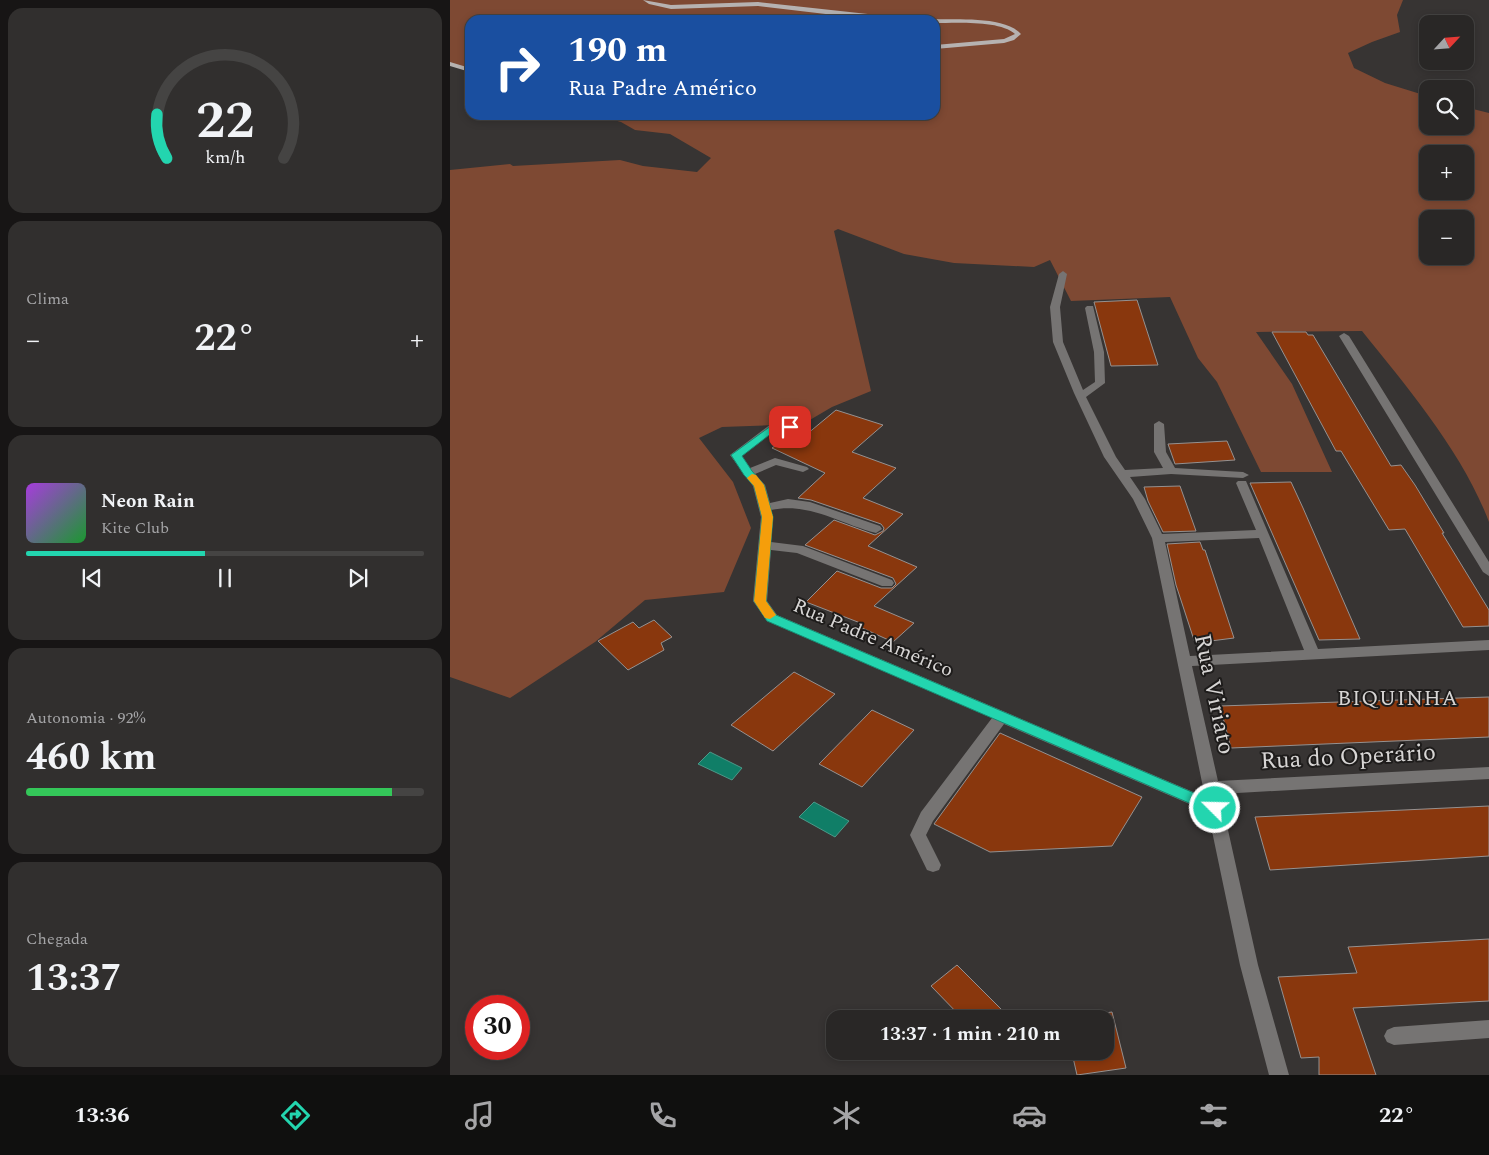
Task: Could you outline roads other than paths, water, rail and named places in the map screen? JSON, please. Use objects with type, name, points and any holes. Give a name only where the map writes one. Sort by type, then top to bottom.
[{"type":"main road","points":[[646,0],[651,4],[671,7],[758,4],[851,15]]},
{"type":"main road","points":[[940,21],[1003,26],[1014,29],[1018,34],[1012,39],[1004,41],[940,47]]},
{"type":"main road","points":[[450,64],[465,68]]},
{"type":"street","name":"Rua Viriato","points":[[1063,274],[1055,307],[1058,342],[1110,456],[1139,499],[1158,538],[1248,965],[1279,1075]]},
{"type":"street","points":[[1081,396],[1100,383],[1099,352],[1090,308]]},
{"type":"street","points":[[1344,336],[1489,572]]},
{"type":"street","points":[[1159,424],[1160,452],[1170,471]]},
{"type":"street","name":"Rua Padre Américo","points":[[805,427],[775,426],[755,439],[736,455],[759,485],[768,517],[760,601],[772,618],[1215,808]]},
{"type":"street","points":[[748,473],[775,461],[803,469]]},
{"type":"street","points":[[1123,474],[1170,471],[1243,479],[1263,534],[1313,654]]},
{"type":"street","points":[[765,508],[788,503],[810,506],[876,529]]},
{"type":"street","points":[[1158,538],[1263,534]]},
{"type":"street","points":[[765,544],[799,549],[887,583]]},
{"type":"street","points":[[1184,661],[1489,645]]},
{"type":"street","points":[[933,865],[918,835],[927,817],[1002,716]]},
{"type":"street","name":"Rua do Operário","points":[[1211,788],[1489,773]]},
{"type":"street","points":[[1394,1036],[1489,1029]]},
{"type":"district","name":"BIQUINHA","points":[[1398,699]]}]
